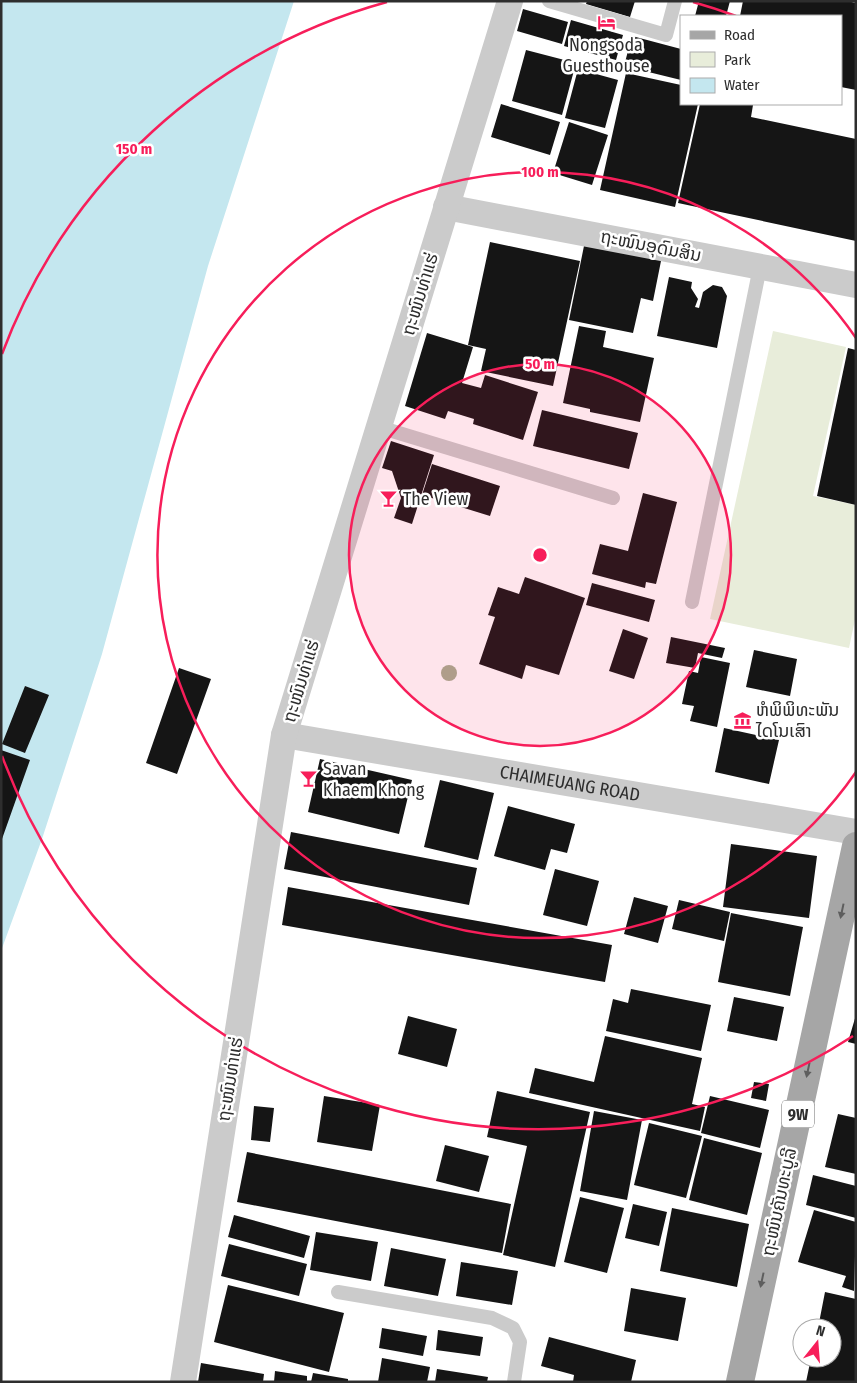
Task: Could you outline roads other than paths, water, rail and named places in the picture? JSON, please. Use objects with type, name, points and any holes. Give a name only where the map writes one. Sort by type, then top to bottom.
[{"type":"main road","name":"ຖະໜົນຄັນທະບູລີ","points":[[740,1382],[856,846]]},
{"type":"street","name":"ຖະໜົນທ່າແຮ່","points":[[183,1382],[284,735],[510,1]]},
{"type":"street","name":"ຖະໜົນອຸດົມສິນ","points":[[446,207],[856,285]]},
{"type":"street","name":"CHAIMEUANG ROAD","points":[[284,735],[856,832]]},
{"type":"lane","points":[[549,1],[666,35],[675,1]]},
{"type":"lane","points":[[692,602],[760,267]]},
{"type":"lane","points":[[379,427],[613,498]]},
{"type":"lane","points":[[338,1292],[492,1318],[513,1328],[520,1342],[514,1382]]},
{"type":"water","points":[[1,1],[294,1],[208,266],[102,654],[42,839],[1,951]]},
{"type":"place","name":"Nongsoda Guesthouse","points":[[606,22]]},
{"type":"place","name":"The View","points":[[389,499]]},
{"type":"place","name":"ຫໍພິພິທະພັນ ໄດໂນເສົາ","points":[[742,720]]},
{"type":"place","name":"Savan Khaem Khong","points":[[309,779]]}]
